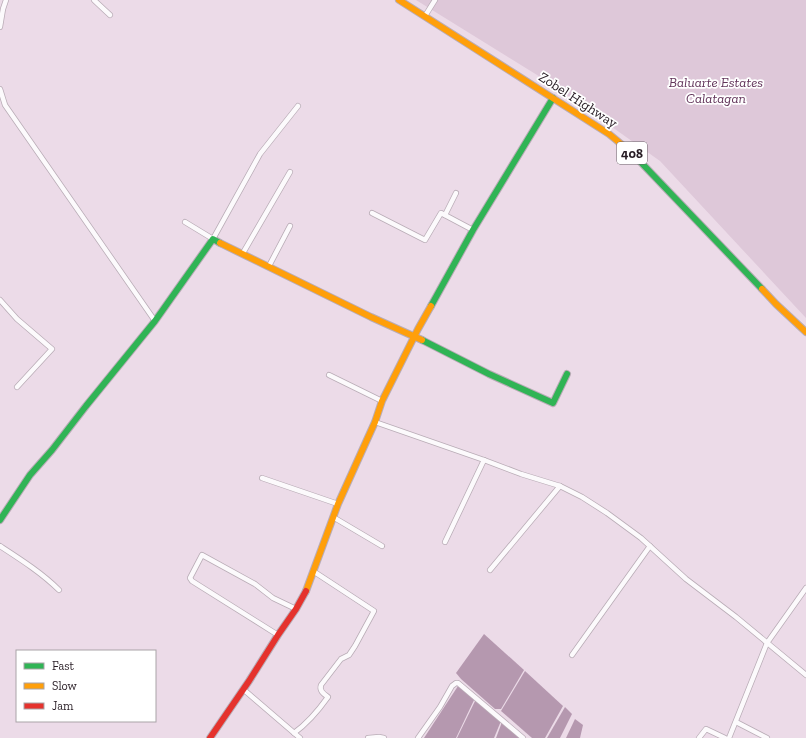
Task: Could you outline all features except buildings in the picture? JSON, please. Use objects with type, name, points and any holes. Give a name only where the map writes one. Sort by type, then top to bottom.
[{"type":"street","points":[[0,27],[6,0]]},
{"type":"street","points":[[94,0],[110,15]]},
{"type":"street","name":"Zobel Highway","points":[[399,0],[609,134],[628,149],[776,304],[806,332]]},
{"type":"street","points":[[425,16],[435,0]]},
{"type":"street","points":[[0,89],[5,105],[155,321]]},
{"type":"street","points":[[210,738],[296,610],[307,588],[338,504],[382,401],[418,329],[473,230],[553,98]]},
{"type":"street","points":[[0,520],[30,475],[52,450],[155,321],[213,239],[260,154],[298,106]]},
{"type":"street","points":[[243,253],[290,172]]},
{"type":"street","points":[[445,215],[456,193]]},
{"type":"street","points":[[372,213],[425,240],[441,213],[473,230]]},
{"type":"street","points":[[185,222],[213,239],[371,317],[553,403],[567,374]]},
{"type":"street","points":[[268,266],[290,226]]},
{"type":"street","points":[[0,300],[17,319],[52,349],[17,387]]},
{"type":"street","points":[[329,375],[382,401]]},
{"type":"street","points":[[374,422],[521,474],[560,486],[582,497],[641,538],[686,579],[736,617],[806,675]]},
{"type":"street","points":[[445,542],[484,460]]},
{"type":"street","points":[[262,478],[338,504]]},
{"type":"street","points":[[490,570],[560,486]]},
{"type":"street","points":[[333,517],[382,546]]},
{"type":"street","points":[[0,546],[18,557],[52,583],[58,590]]},
{"type":"street","points":[[572,655],[650,546]]},
{"type":"street","points":[[278,635],[192,581],[190,578],[202,555],[255,584],[273,598],[296,610]]},
{"type":"street","points":[[294,733],[317,712],[328,698],[321,691],[321,685],[341,659],[349,655],[374,611],[313,570]]},
{"type":"street","points":[[729,738],[767,643],[806,588]]},
{"type":"street","points":[[418,738],[440,707],[452,686],[458,683],[523,738]]},
{"type":"street","points":[[243,689],[300,738]]},
{"type":"street","points":[[736,722],[767,738]]},
{"type":"street","points":[[699,738],[706,729],[725,738]]},
{"type":"street","points":[[368,738],[384,738]]},
{"type":"green space","name":"Baluarte Estates Calatagan","points":[[416,0],[806,0],[806,318],[660,161],[550,83]]},
{"type":"shaded area","points":[[484,634],[524,670],[501,709],[495,709],[456,673]]},
{"type":"shaded area","points":[[525,671],[563,706],[545,738],[532,738],[501,711]]},
{"type":"shaded area","points":[[458,686],[475,698],[456,738],[424,738]]},
{"type":"shaded area","points":[[476,699],[501,721],[494,738],[457,738]]},
{"type":"shaded area","points":[[565,707],[572,714],[560,738],[547,738]]},
{"type":"shaded area","points":[[575,719],[583,725],[580,738],[566,738]]},
{"type":"shaded area","points":[[502,722],[520,738],[496,738]]},
{"type":"traffic: fast","points":[[431,306],[473,230],[553,98]]},
{"type":"traffic: fast","points":[[632,153],[762,289]]},
{"type":"traffic: fast","points":[[0,520],[30,475],[52,450],[155,321],[213,239],[220,243]]},
{"type":"traffic: fast","points":[[422,340],[489,374],[553,403],[567,374]]},
{"type":"traffic: slow","points":[[399,0],[609,134],[632,153]]},
{"type":"traffic: slow","points":[[220,243],[371,317],[422,340]]},
{"type":"traffic: slow","points":[[762,289],[806,332]]},
{"type":"traffic: slow","points":[[306,591],[338,504],[375,422],[382,401],[431,306]]},
{"type":"traffic: jam","points":[[210,738],[249,681],[306,591]]}]
